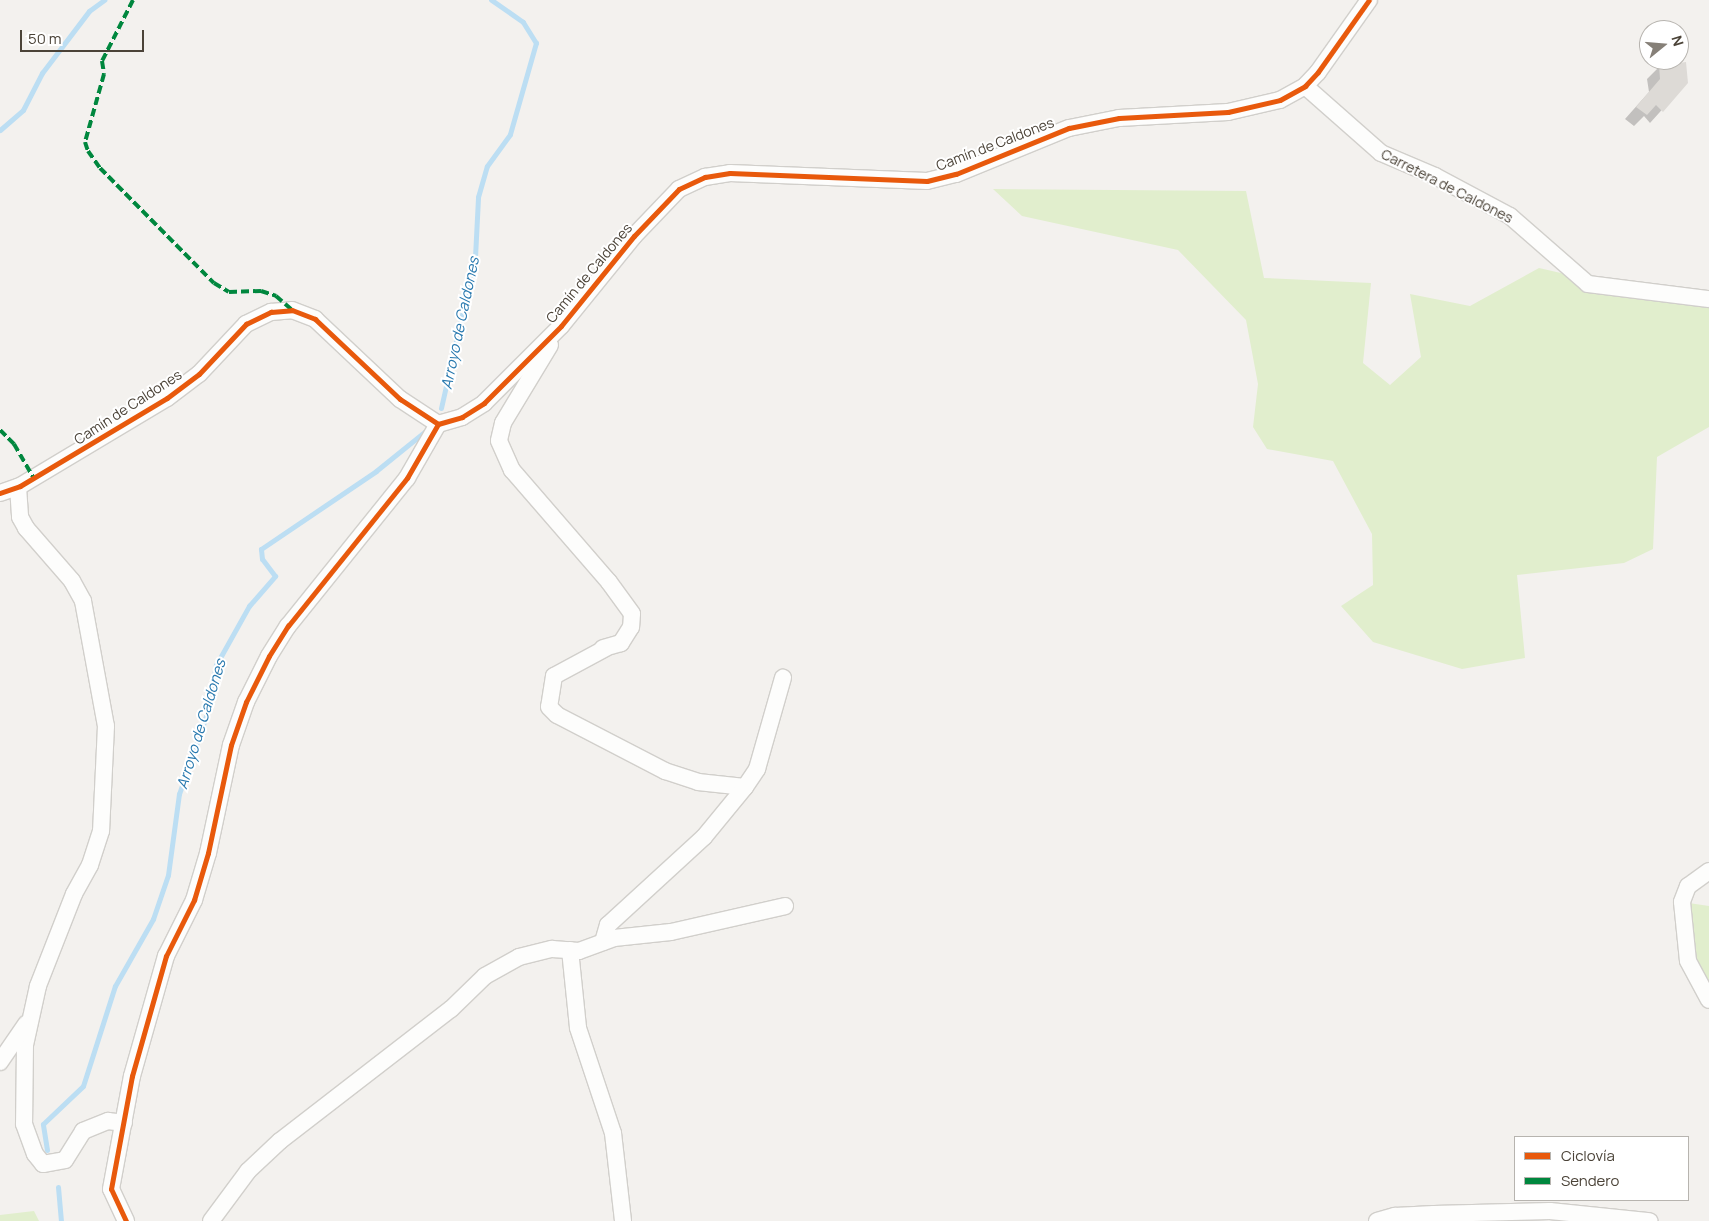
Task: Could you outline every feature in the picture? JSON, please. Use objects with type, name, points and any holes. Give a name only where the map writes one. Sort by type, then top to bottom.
[{"type":"street","name":"Camín de Caldones","points":[[0,493],[18,487],[167,398],[199,374],[246,324],[271,312],[292,310],[315,319],[400,399],[438,424],[462,417],[484,403],[561,326],[634,236],[679,189],[705,177],[730,173],[927,181],[956,174],[1069,128],[1119,118],[1228,112],[1280,100],[1306,86],[1369,0]]},
{"type":"street","name":"Carretera de Caldones","points":[[1306,86],[1381,153],[1435,176],[1510,216],[1588,284],[1709,299]]},
{"type":"street","points":[[561,326],[502,423],[499,441],[512,470],[609,582],[632,614],[631,627],[621,643],[605,648],[554,676],[549,707],[557,715],[665,771],[698,782],[745,787]]},
{"type":"street","points":[[126,1221],[111,1189],[132,1076],[166,956],[194,900],[208,853],[232,745],[246,702],[268,656],[288,626],[402,485],[426,449],[438,424]]},
{"type":"street","points":[[18,487],[20,517],[26,528],[72,581],[83,601],[106,726],[101,831],[90,865],[74,894],[38,986],[25,1045],[24,1124],[36,1154],[43,1164],[65,1160],[83,1131],[108,1121],[124,1123]]},
{"type":"street","points":[[603,942],[608,925],[704,837],[745,787],[757,769],[782,678]]},
{"type":"street","points":[[1709,871],[1688,886],[1682,902],[1688,961],[1709,1000]]},
{"type":"street","points":[[211,1221],[248,1171],[280,1141],[451,1009],[485,976],[519,957],[552,949],[579,951],[640,932],[671,932],[785,906]]},
{"type":"street","points":[[570,950],[578,1028],[613,1133],[622,1221]]},
{"type":"street","points":[[0,1062],[31,1016]]},
{"type":"street","points":[[1377,1221],[1395,1216],[1550,1211],[1649,1221]]},
{"type":"green space","points":[[993,189],[1246,191],[1264,278],[1371,283],[1363,363],[1390,385],[1421,357],[1410,294],[1470,306],[1539,268],[1709,307],[1709,427],[1657,457],[1653,549],[1624,563],[1517,575],[1525,658],[1462,669],[1373,642],[1341,606],[1373,585],[1372,534],[1333,461],[1267,449],[1253,427],[1258,384],[1246,320],[1178,250],[1022,216]]},
{"type":"green space","points":[[1682,902],[1709,906],[1709,1000],[1697,982]]},
{"type":"green space","points":[[34,1211],[39,1221],[0,1221],[0,1215]]},
{"type":"building","points":[[1659,70],[1687,70],[1688,83],[1663,112],[1656,105],[1647,115],[1636,107],[1660,79]]},
{"type":"waterway","points":[[0,130],[23,110],[42,73],[89,11],[104,0]]},
{"type":"waterway","name":"Arroyo de Caldones","points":[[441,408],[475,257],[478,197],[487,166],[510,134],[536,43],[523,22],[491,0]]},
{"type":"waterway","name":"Arroyo de Caldones","points":[[47,1150],[43,1124],[83,1086],[115,986],[153,919],[168,875],[179,794],[206,716],[216,665],[249,606],[275,576],[262,559],[261,549],[376,471],[428,429]]},
{"type":"waterway","name":"Arroyo de Caldones","points":[[58,1187],[61,1221]]},
{"type":"marked path","points":[[133,0],[102,61],[104,74],[85,142],[88,151],[100,168],[214,283],[229,292],[261,291],[276,296],[292,310]]},
{"type":"marked path","points":[[0,430],[14,444],[34,478]]},
{"type":"cycle path","points":[[0,493],[20,486],[167,398],[199,374],[246,324],[271,312],[292,310],[315,319],[400,399],[438,424],[462,417],[484,403],[561,326],[634,236],[679,189],[705,177],[730,173],[927,181],[956,174],[1069,128],[1119,118],[1228,112],[1280,100],[1305,86],[1318,72],[1369,0]]},
{"type":"cycle path","points":[[126,1221],[111,1189],[132,1076],[166,956],[194,900],[208,853],[231,745],[246,702],[269,656],[288,626],[407,478],[438,424]]}]
